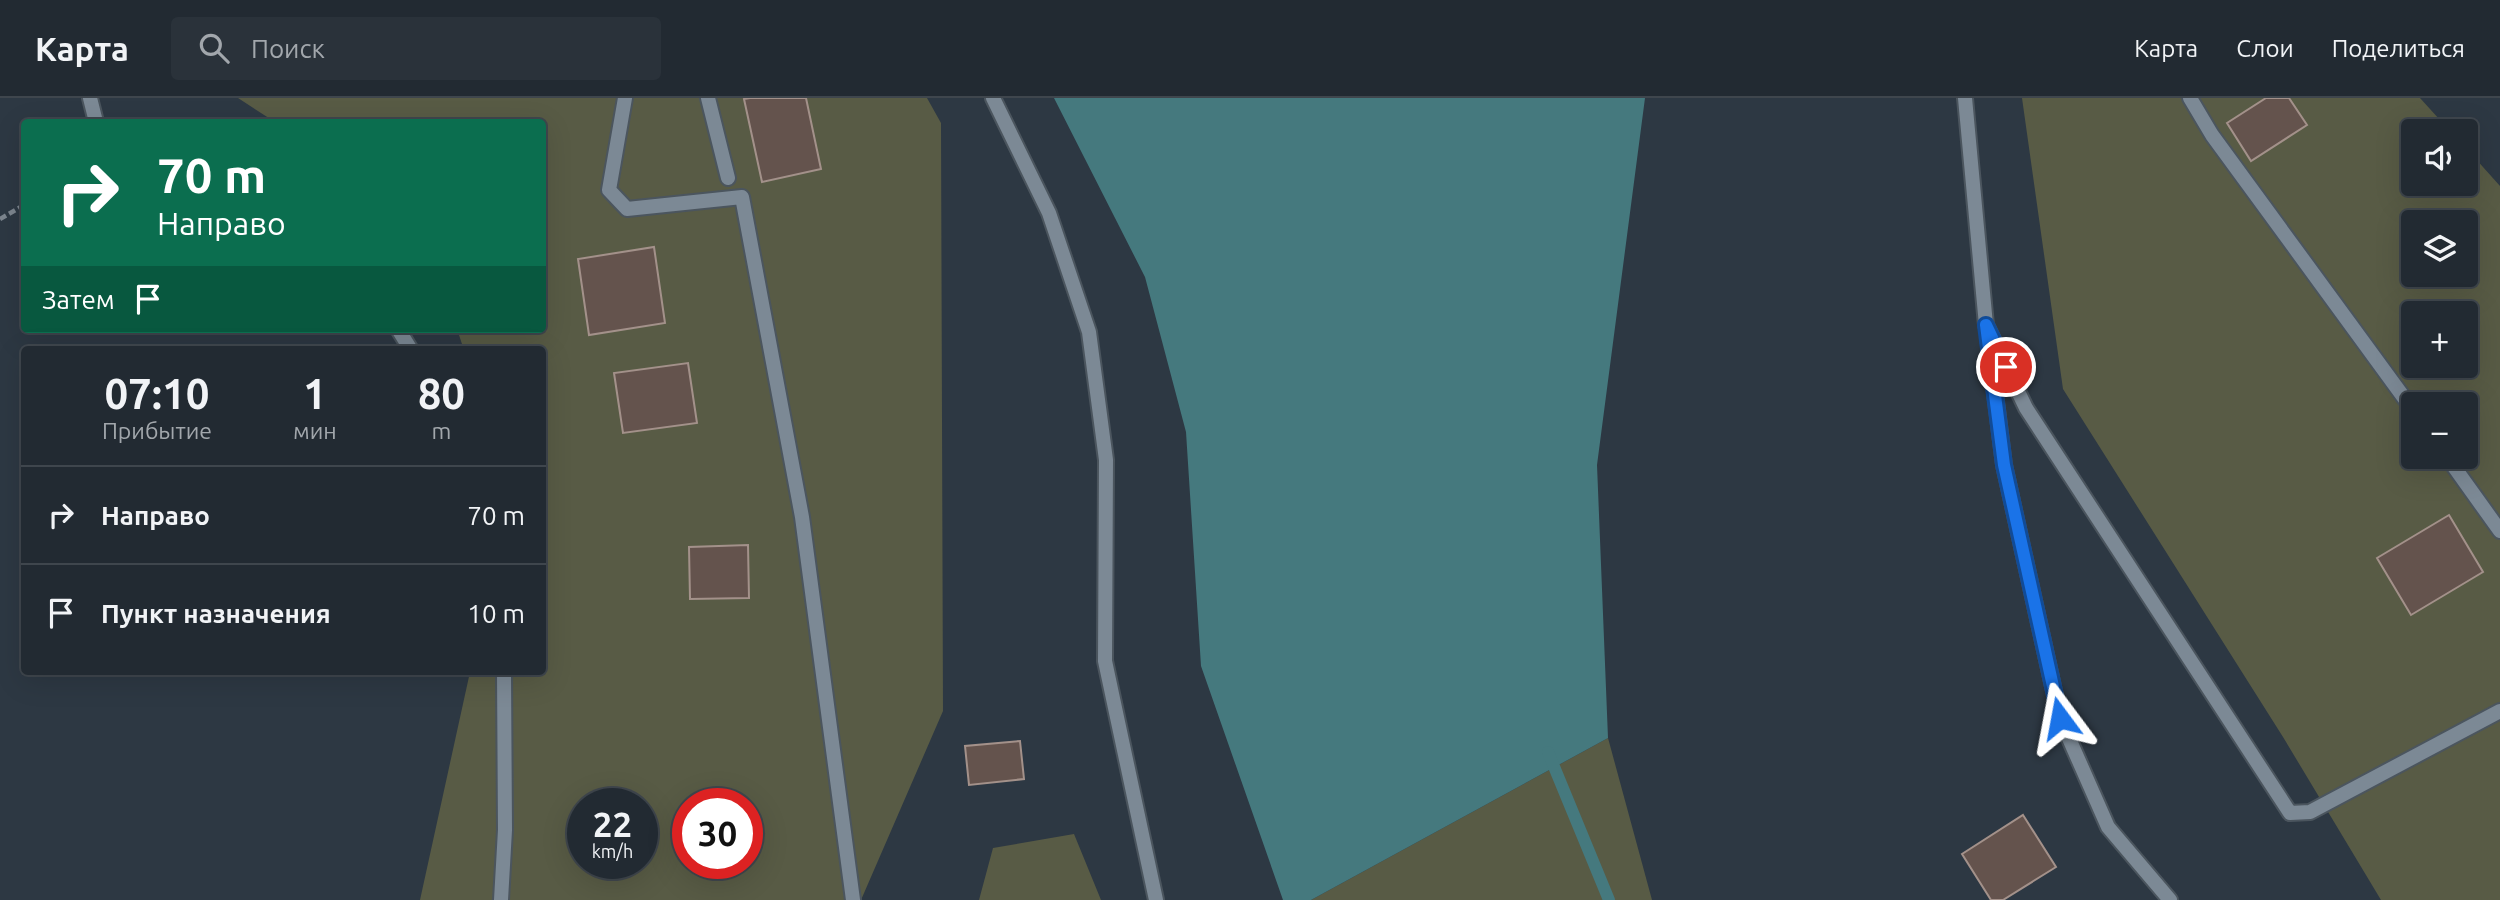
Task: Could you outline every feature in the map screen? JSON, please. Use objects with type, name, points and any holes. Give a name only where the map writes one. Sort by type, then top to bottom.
[{"type":"street","points":[[90,98],[95,119]]},
{"type":"street","points":[[625,98],[609,190],[626,209],[742,197],[802,517],[853,900]]},
{"type":"street","points":[[708,98],[728,178]]},
{"type":"street","points":[[993,98],[1049,213],[1090,332],[1106,460],[1105,661],[1156,900]]},
{"type":"street","points":[[1965,98],[1986,325],[2004,465],[2060,718],[2108,827],[2170,900]]},
{"type":"street","points":[[2190,98],[2212,135],[2401,394]]},
{"type":"street","points":[[1986,325],[2026,408],[2290,813],[2310,812],[2500,711]]},
{"type":"street","points":[[2456,469],[2500,531]]},
{"type":"street","points":[[501,900],[505,830],[504,675]]},
{"type":"path","points":[[0,219],[21,207]]},
{"type":"shaded area","points":[[238,98],[927,98],[941,123],[943,711],[861,900],[420,900],[469,675],[546,675],[546,346],[463,346],[458,333],[546,333],[546,119],[270,119]]},
{"type":"shaded area","points":[[1054,98],[1645,98],[1597,465],[1608,738],[1311,900],[1283,900],[1201,666],[1186,432],[1145,277]]},
{"type":"shaded area","points":[[2022,98],[2420,98],[2439,119],[2401,119],[2401,196],[2478,196],[2478,161],[2500,186],[2500,900],[2381,900],[2283,737],[2063,389]]},
{"type":"shaded area","points":[[1608,738],[1652,900],[1311,900]]},
{"type":"shaded area","points":[[1074,834],[1101,900],[979,900],[993,848]]},
{"type":"building","points":[[806,98],[821,169],[762,182],[744,99]]},
{"type":"building","points":[[2266,98],[2289,98],[2307,125],[2251,161],[2227,123]]},
{"type":"building","points":[[654,247],[665,323],[589,335],[578,259]]},
{"type":"building","points":[[688,363],[697,423],[623,433],[614,373]]},
{"type":"building","points":[[2449,515],[2483,572],[2411,615],[2377,558]]},
{"type":"building","points":[[748,545],[749,598],[690,599],[689,547]]},
{"type":"building","points":[[1020,741],[1024,779],[969,785],[965,746]]},
{"type":"building","points":[[2023,815],[2056,867],[2003,900],[1991,900],[1962,854]]},
{"type":"waterway","points":[[1548,752],[1609,900]]},
{"type":"route","points":[[2006,367],[1986,325],[2004,465],[2060,718]]}]
